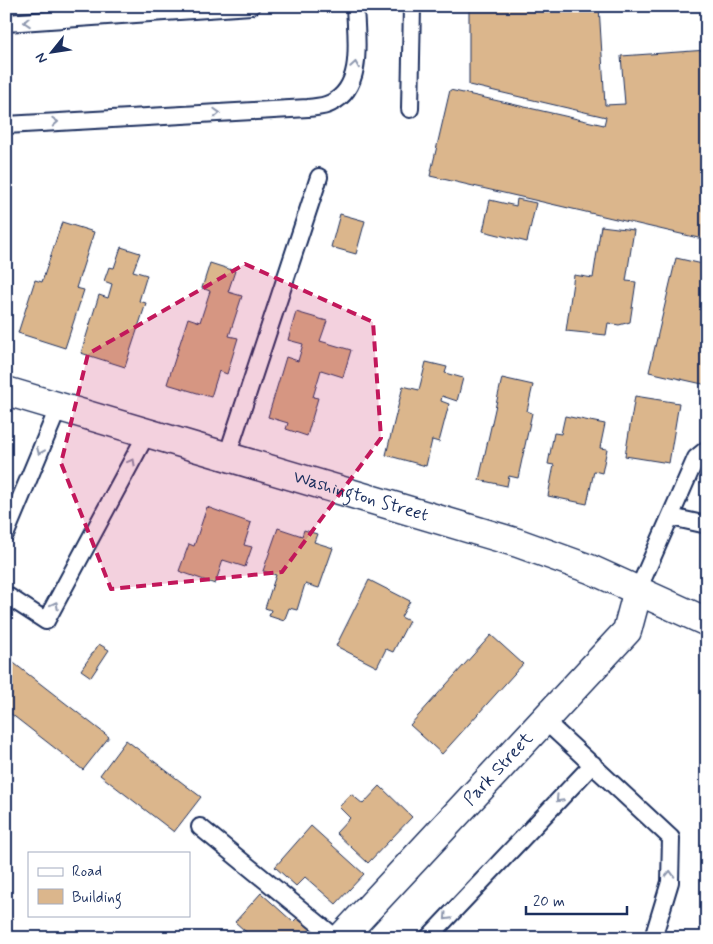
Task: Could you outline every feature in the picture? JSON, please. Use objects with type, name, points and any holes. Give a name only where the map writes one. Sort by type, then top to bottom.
[{"type":"main road","name":"Washington Street","points":[[6,391],[518,543],[590,569],[707,622]]},
{"type":"main road","name":"Park Street","points":[[341,938],[627,631],[638,590]]},
{"type":"lane","points":[[6,24],[251,6]]},
{"type":"lane","points":[[6,125],[308,108],[330,104],[341,97],[350,85],[355,70],[357,53],[355,6]]},
{"type":"lane","points":[[410,109],[412,6]]},
{"type":"lane","points":[[227,456],[319,177]]},
{"type":"lane","points":[[6,533],[59,406]]},
{"type":"lane","points":[[6,595],[46,621],[147,433]]},
{"type":"lane","points":[[638,590],[696,458],[707,449]]},
{"type":"lane","points":[[671,517],[707,525]]},
{"type":"lane","points":[[544,720],[671,838],[670,882],[653,938]]},
{"type":"lane","points":[[428,938],[593,764]]},
{"type":"lane","points":[[200,827],[336,938]]},
{"type":"highlighted area","points":[[245,264],[373,322],[381,438],[282,572],[111,589],[61,463],[88,354]]},
{"type":"building","points":[[469,6],[599,6],[605,105],[625,104],[621,56],[707,50],[707,240],[430,176],[450,90],[604,125],[606,117],[469,85]]},
{"type":"building","points":[[517,199],[536,203],[527,242],[483,231],[490,200],[516,206]]},
{"type":"building","points":[[340,214],[365,221],[356,254],[331,247]]},
{"type":"building","points":[[62,222],[94,232],[76,288],[84,290],[65,348],[18,333],[35,280],[42,282]]},
{"type":"building","points":[[601,226],[634,230],[626,281],[636,282],[630,322],[619,325],[608,323],[606,335],[566,331],[574,275],[593,278]]},
{"type":"building","points":[[121,247],[140,253],[133,271],[147,275],[139,301],[146,303],[125,367],[81,353],[99,295],[108,298],[112,284],[104,281],[109,267],[114,268]]},
{"type":"building","points":[[676,258],[707,265],[707,385],[649,372]]},
{"type":"building","points":[[210,263],[235,271],[228,292],[242,296],[229,336],[238,338],[227,374],[219,371],[211,397],[167,384],[188,318],[200,322],[210,291],[202,288]]},
{"type":"building","points":[[296,312],[327,321],[320,341],[351,350],[343,377],[321,370],[313,397],[318,398],[307,436],[286,429],[288,423],[268,417],[286,357],[298,361],[303,344],[288,340]]},
{"type":"building","points":[[426,362],[447,367],[445,373],[463,378],[457,401],[442,396],[441,401],[449,404],[439,442],[432,440],[426,466],[386,455],[403,386],[419,390]]},
{"type":"building","points":[[502,378],[533,385],[527,411],[532,413],[518,478],[509,476],[507,486],[479,480]]},
{"type":"building","points":[[635,396],[679,403],[669,463],[625,456]]},
{"type":"building","points":[[565,416],[605,424],[600,448],[607,449],[602,473],[594,471],[587,504],[548,496],[554,465],[548,464],[554,433],[561,434]]},
{"type":"building","points":[[207,507],[251,523],[244,545],[252,547],[245,567],[223,560],[215,584],[179,571],[189,544],[194,546]]},
{"type":"building","points":[[278,528],[302,536],[304,530],[317,534],[314,542],[333,548],[319,588],[305,584],[297,610],[289,608],[284,621],[269,616],[271,610],[265,608],[276,575],[263,571]]},
{"type":"building","points":[[369,580],[410,601],[401,617],[409,621],[393,652],[386,649],[377,667],[336,646]]},
{"type":"building","points":[[491,635],[523,664],[442,754],[410,725]]},
{"type":"building","points":[[99,644],[109,650],[91,677],[81,670]]},
{"type":"building","points":[[6,657],[109,737],[83,770],[6,710]]},
{"type":"building","points":[[126,740],[201,797],[174,832],[100,775]]},
{"type":"building","points":[[380,786],[412,817],[368,863],[336,833],[350,818],[339,807],[351,794],[363,804]]},
{"type":"building","points":[[311,826],[364,874],[336,904],[305,877],[296,886],[275,867]]},
{"type":"building","points":[[261,893],[293,922],[299,916],[312,928],[303,938],[253,938],[235,922]]}]
